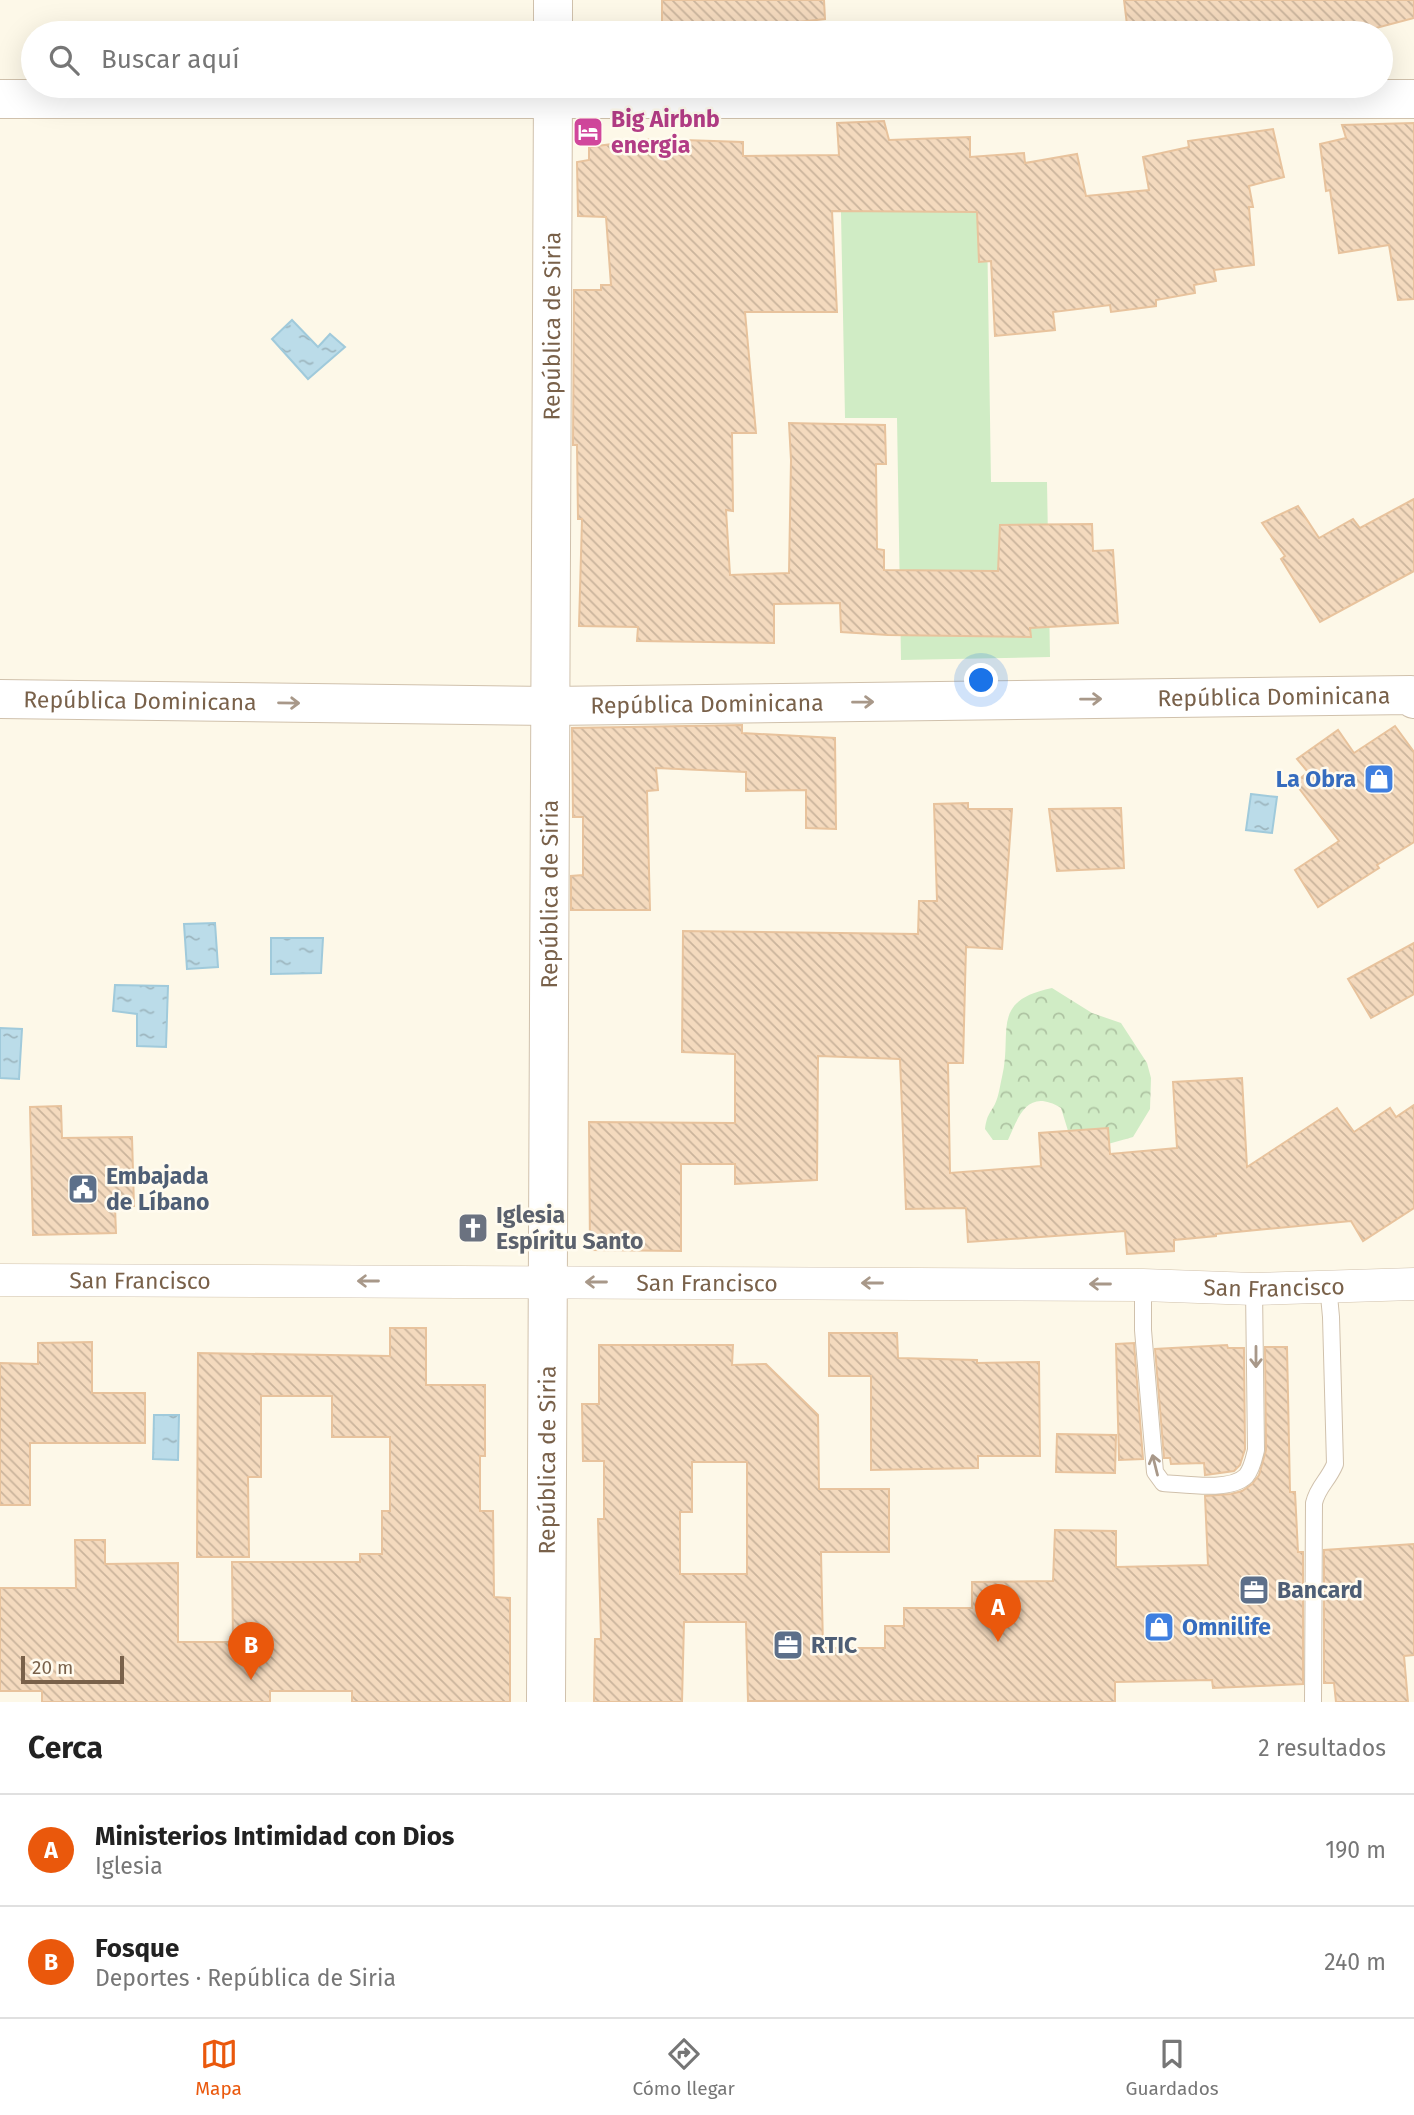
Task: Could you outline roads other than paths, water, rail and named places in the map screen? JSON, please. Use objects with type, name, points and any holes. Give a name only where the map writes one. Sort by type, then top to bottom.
[{"type":"street","points":[[553,0],[553,21]]},
{"type":"street","points":[[0,99],[92,98]]},
{"type":"street","name":"República de Siria","points":[[546,1702],[553,98]]},
{"type":"street","points":[[1270,98],[1414,99]]},
{"type":"street","name":"República Dominicana","points":[[0,699],[550,706],[1413,696]]},
{"type":"street","name":"San Francisco","points":[[0,1279],[1143,1284],[1254,1289],[1414,1284]]},
{"type":"lane","points":[[1143,1284],[1143,1331],[1155,1472],[1163,1483],[1228,1486],[1245,1476],[1253,1463],[1256,1450],[1254,1289]]},
{"type":"lane","points":[[1313,1702],[1314,1503],[1318,1488],[1329,1479],[1335,1464],[1328,1285]]},
{"type":"water","points":[[292,320],[318,347],[330,334],[345,347],[308,379],[272,339]]},
{"type":"water","points":[[1251,794],[1277,797],[1272,833],[1246,830]]},
{"type":"water","points":[[215,923],[218,967],[187,969],[184,924]]},
{"type":"water","points":[[271,938],[323,938],[321,973],[271,974]]},
{"type":"water","points":[[115,985],[168,986],[166,1047],[137,1046],[137,1014],[113,1011]]},
{"type":"water","points":[[0,1028],[22,1029],[19,1079],[0,1078]]},
{"type":"water","points":[[154,1415],[179,1415],[178,1460],[153,1459]]},
{"type":"place","name":"Big Airbnb energia","points":[[588,132]]},
{"type":"place","name":"La Obra","points":[[1379,779]]},
{"type":"place","name":"Embajada de Líbano","points":[[83,1189]]},
{"type":"place","name":"Iglesia Espíritu Santo","points":[[473,1228]]},
{"type":"place","name":"Bancard","points":[[1254,1590]]},
{"type":"place","name":"Omnilife","points":[[1159,1627]]},
{"type":"place","name":"Ministerios Intimidad con Dios","points":[[998,1642]]},
{"type":"place","name":"RTIC","points":[[788,1645]]},
{"type":"place","name":"Fosque","points":[[251,1680]]}]
